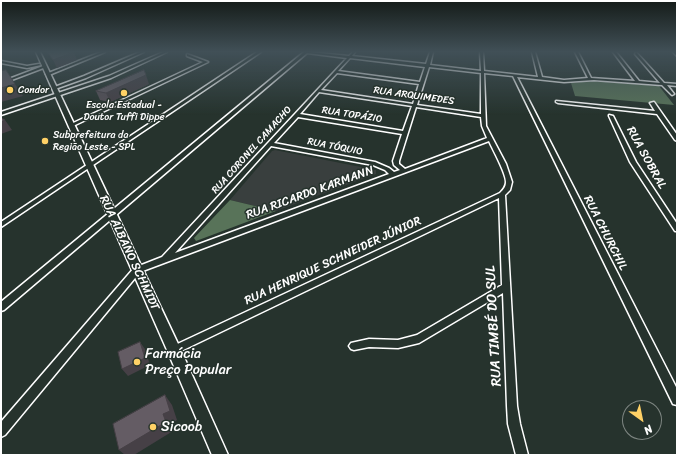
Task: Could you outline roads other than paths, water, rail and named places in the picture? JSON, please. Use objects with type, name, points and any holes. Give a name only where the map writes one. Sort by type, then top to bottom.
[{"type":"main road","name":"RUA ALBANO SCHMIDT","points":[[47,73],[174,350],[220,455]]},
{"type":"street","points":[[1,83],[27,73]]},
{"type":"street","points":[[54,88],[94,73]]},
{"type":"street","points":[[1,114],[118,73]]},
{"type":"street","points":[[71,125],[182,73]]},
{"type":"street","points":[[1,224],[227,73]]},
{"type":"street","points":[[1,307],[281,73]]},
{"type":"street","name":"RUA CORONEL CAMACHO","points":[[165,260],[334,73]]},
{"type":"street","points":[[345,73],[422,83]]},
{"type":"street","points":[[404,171],[396,164],[396,161],[425,73]]},
{"type":"street","points":[[482,73],[484,129],[503,164],[509,182],[507,190],[502,194]]},
{"type":"street","points":[[496,73],[568,81],[590,79],[677,85]]},
{"type":"street","points":[[539,73],[540,78]]},
{"type":"street","points":[[587,73],[590,79]]},
{"type":"street","points":[[631,73],[638,82]]},
{"type":"street","points":[[654,73],[672,94]]},
{"type":"street","name":"RUA CHURCHIL","points":[[514,75],[677,400]]},
{"type":"street","name":"RUA ARQUIMEDES","points":[[318,91],[484,116]]},
{"type":"street","points":[[558,102],[658,113]]},
{"type":"street","points":[[652,103],[677,140]]},
{"type":"street","name":"RUA TOPÁZIO","points":[[296,115],[405,133]]},
{"type":"street","name":"RUA SOBRAL","points":[[611,116],[639,172],[677,229]]},
{"type":"street","name":"RUA RICARDO KARMANN","points":[[137,270],[490,139]]},
{"type":"street","name":"RUA TÓQUIO","points":[[270,144],[375,164],[387,169],[394,175]]},
{"type":"street","name":"RUA TIMBÉ DO SUL","points":[[502,194],[514,424],[522,455]]},
{"type":"street","name":"RUA HENRIQUE SCHNEIDER JÚNIOR","points":[[174,350],[502,194]]},
{"type":"street","points":[[1,431],[137,270]]},
{"type":"street","points":[[354,346],[369,343],[398,344],[419,339],[507,286]]},
{"type":"place","name":"Condor","points":[[10,90]]},
{"type":"place","name":"Escola Estadual - Doutor Tuffi Dippe","points":[[124,93]]},
{"type":"place","name":"Subprefeitura da Região Leste - SPL","points":[[45,141]]},
{"type":"place","name":"Farmácia Preço Popular","points":[[137,362]]},
{"type":"place","name":"Sicoob","points":[[153,427]]}]
